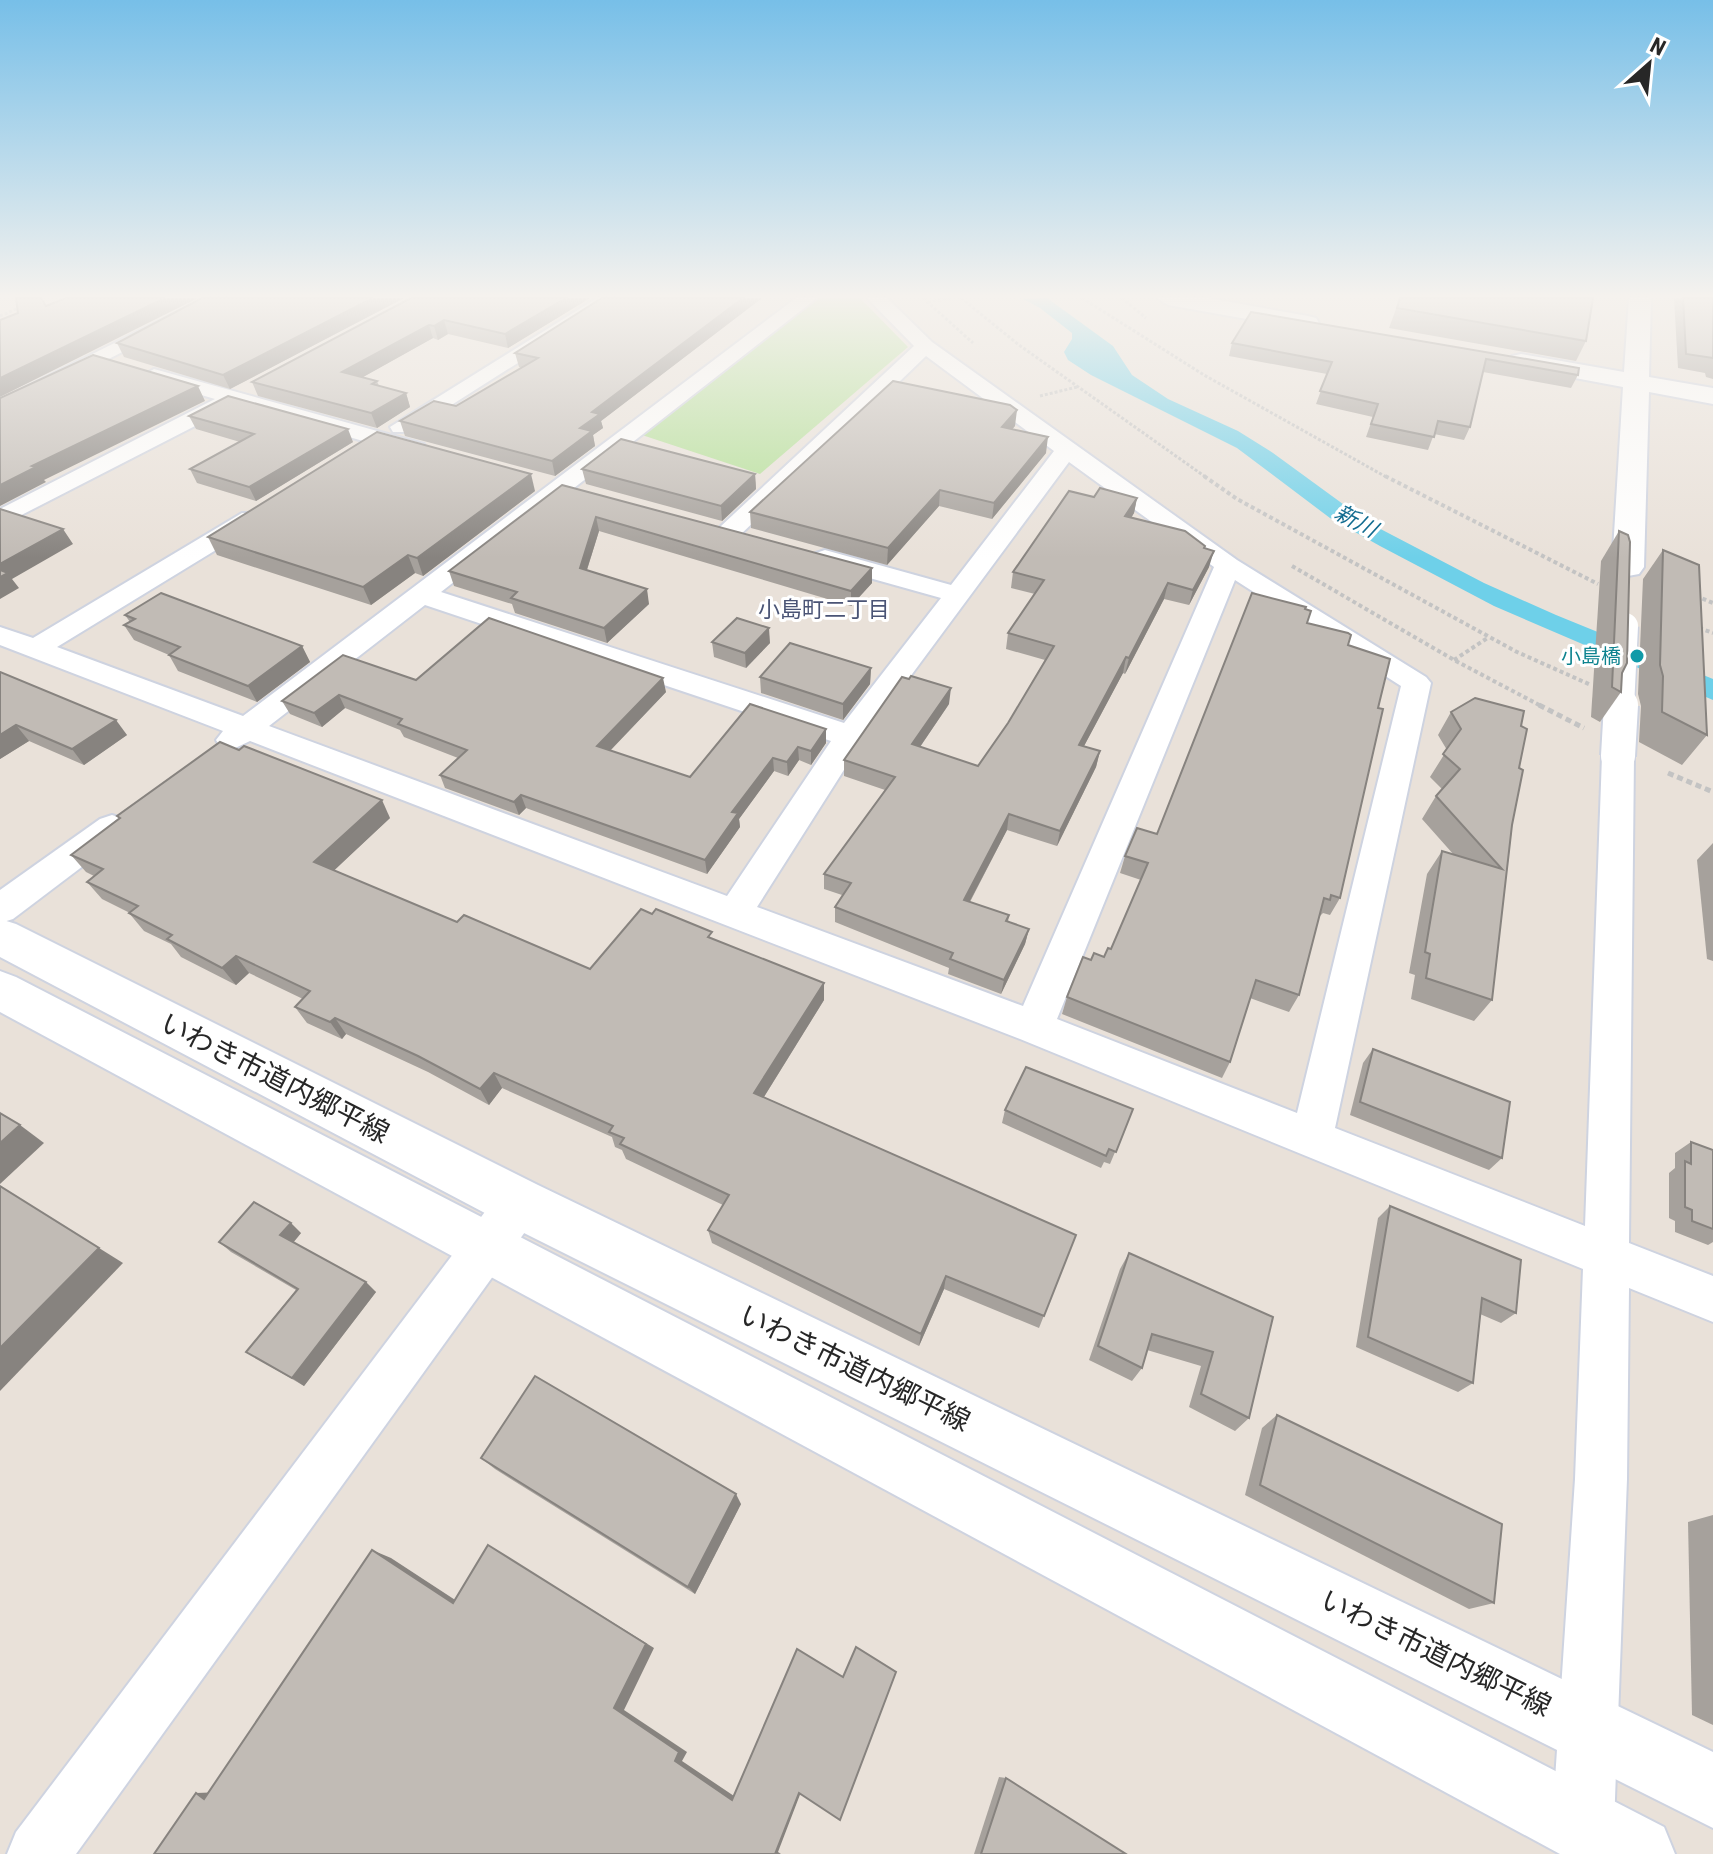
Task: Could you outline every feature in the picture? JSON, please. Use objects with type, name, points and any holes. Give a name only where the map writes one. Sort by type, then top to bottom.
[{"type":"street","points":[[0,408],[47,385]]},
{"type":"street","points":[[184,385],[441,455]]},
{"type":"street","points":[[0,519],[259,385]]},
{"type":"street","points":[[354,455],[469,385]]},
{"type":"street","points":[[210,755],[694,385]]},
{"type":"street","points":[[759,540],[722,530],[883,385]]},
{"type":"street","points":[[978,385],[1228,565],[1416,683],[1312,1137]]},
{"type":"street","points":[[1601,1844],[1590,1728],[1601,1479],[1605,744],[1628,567],[1637,385]]},
{"type":"street","points":[[1651,385],[1713,396]]},
{"type":"street","points":[[735,913],[850,736],[1067,450]]},
{"type":"street","points":[[531,478],[592,494]]},
{"type":"street","points":[[34,649],[274,504]]},
{"type":"street","points":[[804,553],[955,594]]},
{"type":"street","points":[[1034,1027],[1228,565]]},
{"type":"street","points":[[423,595],[850,736]]},
{"type":"street","points":[[0,635],[1034,1027],[1713,1299]]},
{"type":"street","points":[[0,909],[136,809]]},
{"type":"street","name":"いわき市道内郷平線","points":[[0,936],[502,1226],[1601,1844]]},
{"type":"street","name":"いわき市道内郷平線","points":[[0,990],[502,1226],[1590,1728],[1713,1791]]},
{"type":"street","points":[[38,1854],[502,1226]]},
{"type":"path","points":[[1076,385],[1237,499],[1489,637],[1601,689]]},
{"type":"path","points":[[1220,385],[1358,462],[1551,563],[1605,587]]},
{"type":"path","points":[[1048,406],[1035,397],[1079,387]]},
{"type":"path","points":[[1292,566],[1605,744]]},
{"type":"path","points":[[1628,567],[1713,603]]},
{"type":"path","points":[[1686,622],[1713,633]]},
{"type":"path","points":[[1454,660],[1489,637]]},
{"type":"path","points":[[1668,773],[1713,792]]},
{"type":"green space","points":[[707,385],[864,385],[760,474],[642,435]]},
{"type":"water","name":"新川","points":[[1110,385],[1146,385],[1168,399],[1238,431],[1369,523],[1484,583],[1713,679],[1713,700],[1494,606],[1380,546],[1330,518],[1237,448]]},
{"type":"building","points":[[29,385],[198,386],[32,466],[36,467],[0,485],[0,398]]},
{"type":"building","points":[[262,385],[374,385],[406,393],[371,413]]},
{"type":"building","points":[[493,385],[628,385],[592,412],[600,414],[580,428],[592,431],[552,461],[400,421],[434,401],[456,406]]},
{"type":"building","points":[[889,385],[910,385],[1010,405],[1017,410],[1002,427],[1048,437],[994,503],[940,490],[888,548],[750,512]]},
{"type":"building","points":[[1323,385],[1480,385],[1470,427],[1438,421],[1434,437],[1371,424],[1378,404],[1320,391]]},
{"type":"building","points":[[228,396],[348,429],[249,487],[190,469],[254,434],[189,416]]},
{"type":"building","points":[[377,432],[531,474],[417,558],[408,555],[363,587],[208,537]]},
{"type":"building","points":[[621,439],[755,474],[721,506],[582,469]]},
{"type":"building","points":[[562,485],[872,568],[851,591],[596,517],[580,568],[647,589],[604,628],[511,598],[517,592],[449,571]]},
{"type":"building","points":[[1100,488],[1137,498],[1125,516],[1185,531],[1204,548],[1214,551],[1193,590],[1168,583],[1129,658],[1126,657],[1079,745],[1100,751],[1060,831],[1009,814],[964,900],[1009,915],[1006,921],[1029,929],[1004,980],[950,959],[953,953],[835,907],[851,883],[824,874],[895,777],[844,760],[902,677],[909,679],[911,676],[951,688],[912,744],[978,766],[1054,646],[1008,633],[1044,580],[1013,572],[1069,491],[1094,497]]},
{"type":"building","points":[[0,509],[63,529],[0,564]]},
{"type":"building","points":[[1619,531],[1628,535],[1630,542],[1627,663],[1622,673],[1621,692],[1612,687]]},
{"type":"building","points":[[1663,550],[1699,565],[1707,735],[1662,712]]},
{"type":"building","points":[[161,593],[302,646],[248,686],[169,655],[180,647],[124,625],[135,619],[125,615]]},
{"type":"building","points":[[1252,593],[1306,607],[1311,611],[1307,623],[1348,633],[1351,635],[1348,645],[1390,659],[1378,708],[1383,709],[1340,898],[1331,895],[1330,900],[1324,898],[1299,995],[1256,980],[1230,1062],[1067,997],[1083,957],[1091,960],[1094,953],[1104,957],[1108,948],[1111,949],[1148,863],[1125,856],[1137,828],[1157,834]]},
{"type":"building","points":[[489,618],[663,678],[597,746],[690,777],[750,704],[826,729],[811,751],[798,747],[787,762],[773,758],[732,812],[738,813],[705,860],[521,795],[514,802],[440,775],[467,750],[398,724],[402,719],[339,695],[314,713],[282,701],[343,655],[416,680]]},
{"type":"building","points":[[737,618],[769,628],[745,653],[712,642]]},
{"type":"building","points":[[790,643],[871,668],[843,704],[760,677]]},
{"type":"building","points":[[0,672],[116,720],[72,749],[16,725],[0,735]]},
{"type":"building","points":[[1475,698],[1524,711],[1521,726],[1527,729],[1519,768],[1523,770],[1512,825],[1492,1000],[1426,978],[1430,954],[1425,952],[1442,851],[1502,869],[1436,796],[1460,769],[1443,754],[1461,729],[1451,712]]},
{"type":"building","points":[[220,742],[239,750],[244,746],[382,800],[314,862],[457,922],[464,915],[590,969],[641,909],[652,914],[656,909],[712,932],[708,937],[824,983],[754,1093],[1076,1235],[1044,1316],[946,1276],[921,1334],[708,1230],[729,1195],[620,1144],[624,1138],[609,1132],[613,1126],[494,1073],[480,1089],[335,1018],[330,1022],[295,1007],[310,991],[236,956],[222,968],[167,939],[172,935],[129,913],[138,906],[87,882],[103,869],[71,855],[120,818],[117,816]]},
{"type":"building","points":[[1373,1049],[1510,1102],[1502,1158],[1360,1102]]},
{"type":"building","points":[[1026,1067],[1133,1109],[1116,1152],[1109,1149],[1106,1156],[1005,1110]]},
{"type":"building","points":[[0,1113],[20,1125],[0,1143]]},
{"type":"building","points":[[1691,1142],[1713,1150],[1713,1229],[1692,1221],[1692,1210],[1685,1207],[1685,1161],[1691,1164]]},
{"type":"building","points":[[0,1186],[99,1248],[0,1348]]},
{"type":"building","points":[[254,1202],[291,1223],[280,1235],[366,1282],[292,1378],[246,1352],[298,1289],[219,1242]]},
{"type":"building","points":[[1390,1206],[1521,1260],[1516,1313],[1482,1298],[1473,1383],[1368,1337]]},
{"type":"building","points":[[1129,1253],[1273,1317],[1249,1418],[1201,1394],[1213,1352],[1152,1334],[1142,1368],[1098,1346]]},
{"type":"building","points":[[535,1376],[736,1494],[688,1587],[481,1458]]},
{"type":"building","points":[[1277,1415],[1502,1524],[1494,1603],[1260,1485]]},
{"type":"building","points":[[488,1545],[646,1644],[614,1708],[679,1752],[675,1761],[732,1800],[797,1649],[843,1677],[856,1647],[896,1672],[840,1820],[799,1793],[775,1854],[154,1854],[196,1793],[204,1799],[372,1550],[453,1603]]},
{"type":"building","points":[[1006,1778],[1126,1854],[981,1854]]},
{"type":"place","name":"小島橋","points":[[1637,656]]},
{"type":"district","name":"小島町二丁目","points":[[824,609]]}]
